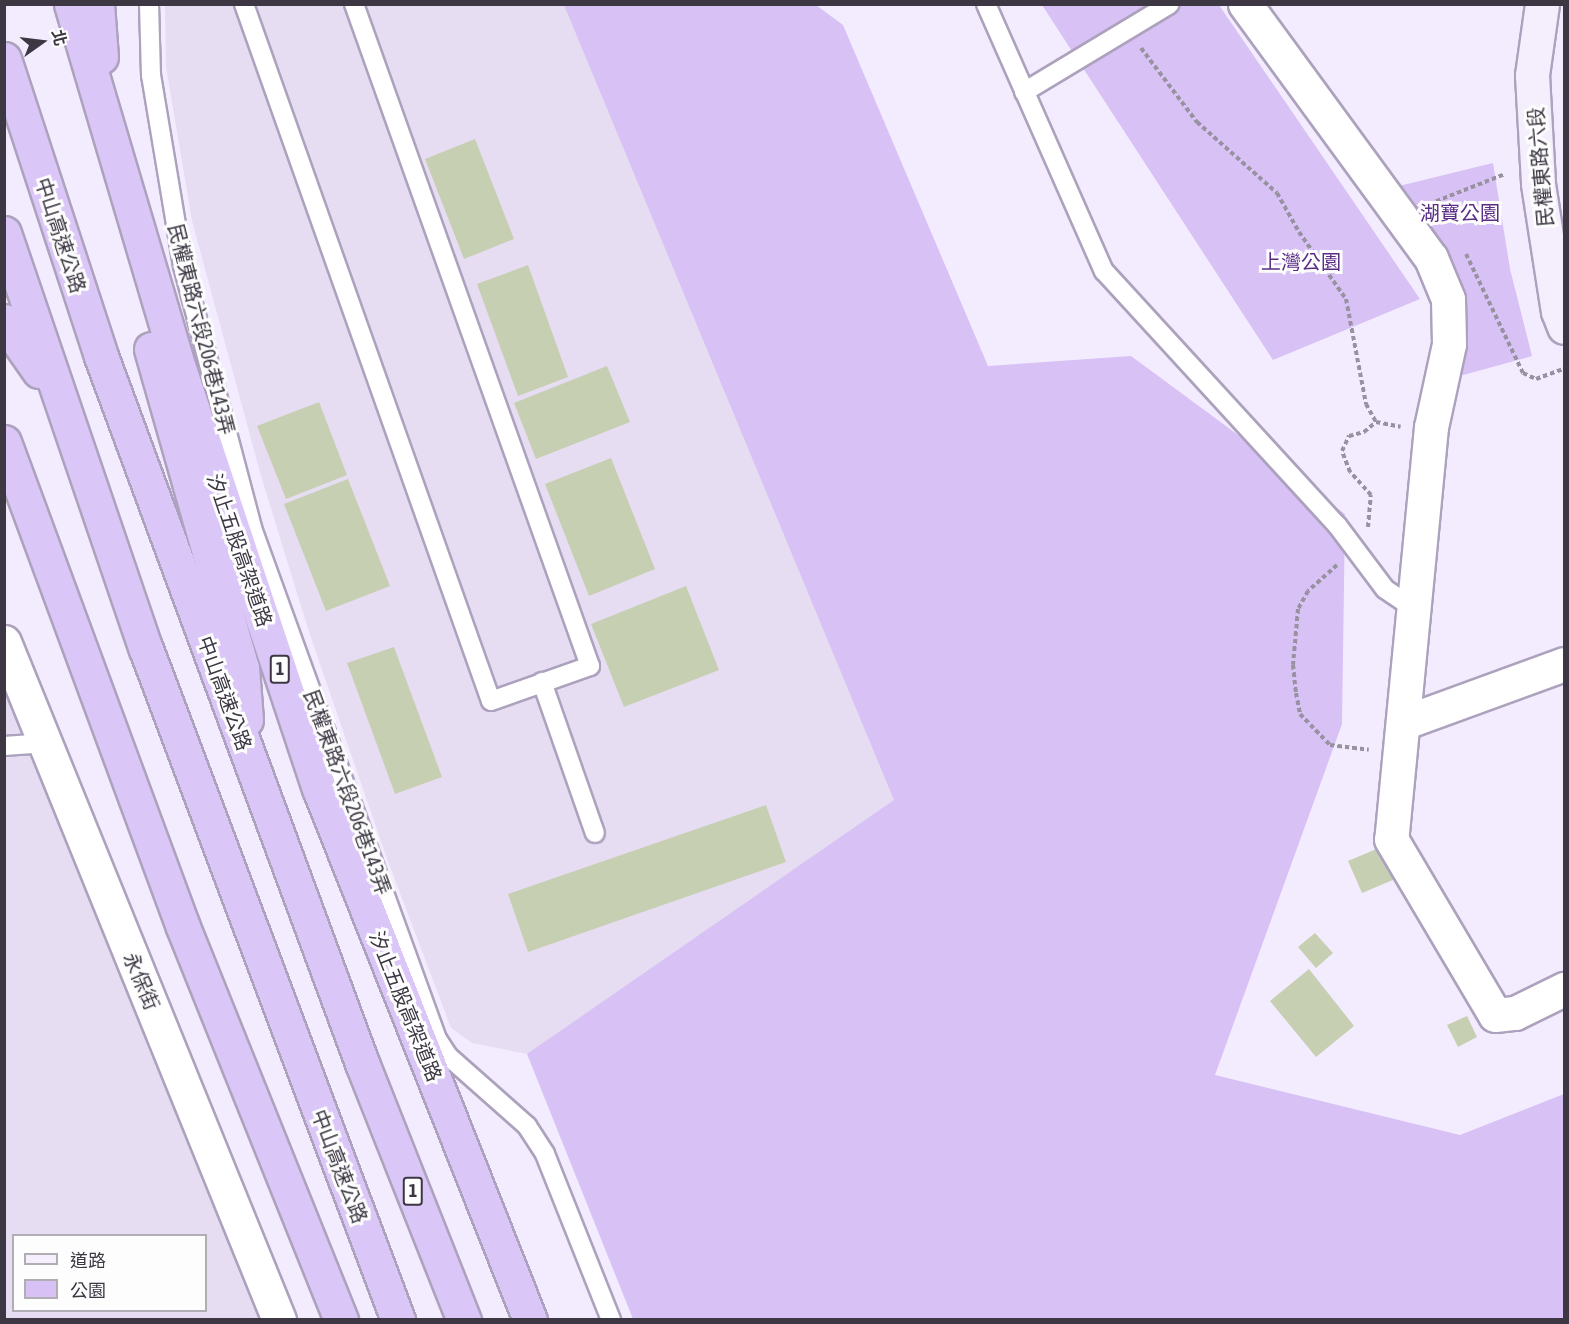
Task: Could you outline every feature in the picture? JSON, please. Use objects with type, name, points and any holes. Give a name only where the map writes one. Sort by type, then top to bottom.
[{"type":"highway","name":"汐止五股高架道路","points":[[71,4],[180,372],[319,788],[530,1320]]},
{"type":"highway","points":[[97,4],[103,88],[134,280],[176,447],[242,668],[249,760]]},
{"type":"highway","name":"中山高速公路","points":[[4,59],[101,356],[249,760],[464,1320]]},
{"type":"highway","name":"中山高速公路","points":[[4,233],[146,649],[398,1320]]},
{"type":"highway","points":[[4,321],[63,407]]},
{"type":"highway","points":[[4,442],[183,927],[340,1320]]},
{"type":"main road","name":"民權東路六段","points":[[1542,4],[1532,75],[1537,161],[1558,311],[1564,327]]},
{"type":"street","points":[[1245,4],[1431,258],[1448,299],[1449,344],[1431,427],[1416,610],[1391,839],[1495,1015],[1515,1013],[1564,989]]},
{"type":"street","name":"永保街","points":[[4,642],[43,743],[206,1133],[279,1320]]},
{"type":"street","points":[[1401,737],[1564,664]]},
{"type":"lane","name":"民權東路六段206巷143弄","points":[[149,4],[151,75],[183,266],[252,528],[437,1040],[448,1056],[527,1126],[545,1154],[611,1320]]},
{"type":"lane","points":[[244,4],[490,701],[590,666],[354,4]]},
{"type":"lane","points":[[986,4],[1104,271],[1356,551],[1386,589],[1416,610]]},
{"type":"lane","points":[[1024,92],[1130,31],[1170,4]]},
{"type":"lane","points":[[542,682],[595,832]]},
{"type":"lane","points":[[4,746],[43,743]]},
{"type":"path","points":[[1130,31],[1197,122],[1277,193],[1299,232],[1346,299],[1353,321],[1359,383],[1376,422],[1388,427],[1431,427]]},
{"type":"path","points":[[1400,216],[1537,161]]},
{"type":"path","points":[[1462,248],[1477,270],[1493,313],[1523,373],[1536,379],[1564,369]]},
{"type":"path","points":[[1376,422],[1364,432],[1349,436],[1342,451],[1350,472],[1371,495],[1365,545],[1325,573],[1298,609],[1293,665],[1300,714],[1314,730],[1340,748],[1401,737]]},
{"type":"shaded area","points":[[165,5],[627,5],[911,820],[527,1054],[472,1043],[451,1028],[386,856],[308,629],[261,476],[192,221],[166,67]]},
{"type":"shaded area","points":[[5,673],[263,1319],[5,1319]]},
{"type":"green space","points":[[564,5],[816,5],[843,25],[988,366],[1131,356],[1345,514],[1342,724],[1215,1075],[1460,1135],[1564,1094],[1564,1319],[633,1319],[527,1054],[894,800]]},
{"type":"green space","name":"上灣公園","points":[[1042,5],[1219,5],[1420,299],[1273,360]]},
{"type":"green space","name":"湖寶公園","points":[[1493,163],[1510,269],[1532,356],[1456,377],[1460,295],[1399,186]]},
{"type":"building","points":[[475,139],[514,239],[464,259],[425,159]]},
{"type":"building","points":[[528,265],[568,377],[518,396],[477,284]]},
{"type":"building","points":[[607,366],[630,422],[536,459],[514,403]]},
{"type":"building","points":[[319,402],[347,475],[286,499],[257,426]]},
{"type":"building","points":[[611,458],[655,569],[589,596],[545,484]]},
{"type":"building","points":[[348,479],[390,586],[326,611],[284,504]]},
{"type":"building","points":[[686,586],[719,670],[624,707],[591,624]]},
{"type":"building","points":[[394,647],[442,777],[395,794],[347,663]]},
{"type":"building","points":[[766,805],[786,862],[528,952],[508,894]]},
{"type":"building","points":[[1386,845],[1400,877],[1362,893],[1348,861]]},
{"type":"building","points":[[1315,933],[1333,953],[1316,968],[1298,947]]},
{"type":"building","points":[[1309,969],[1354,1026],[1316,1057],[1270,1001]]},
{"type":"building","points":[[1467,1016],[1477,1037],[1458,1047],[1447,1025]]}]
